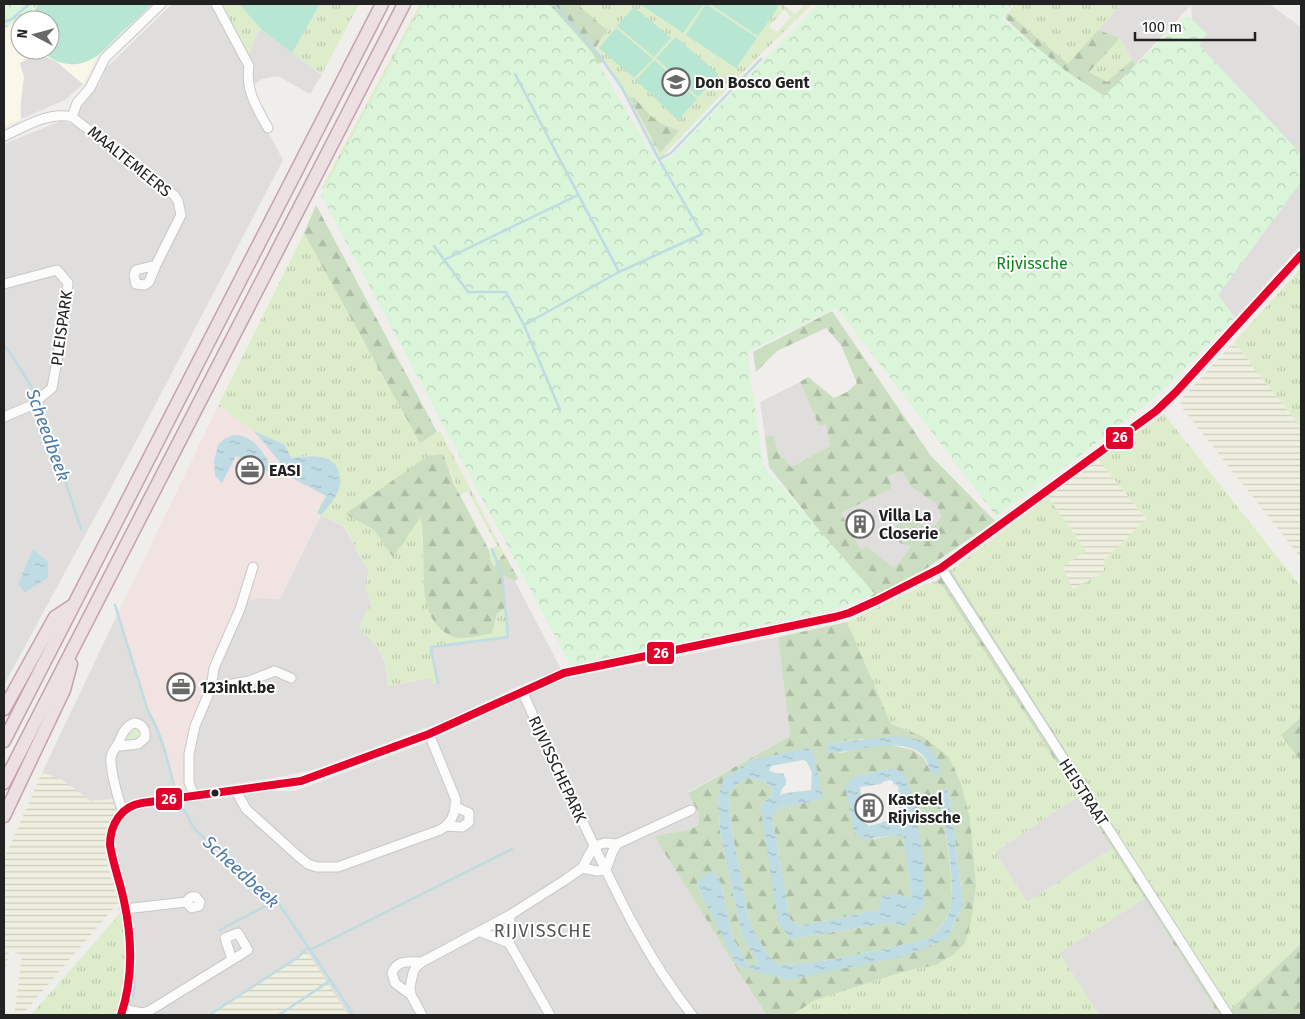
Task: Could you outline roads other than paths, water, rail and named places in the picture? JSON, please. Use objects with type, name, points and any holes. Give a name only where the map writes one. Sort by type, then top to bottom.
[{"type":"highway","points":[[4,741],[382,4]]},
{"type":"highway","points":[[4,782],[404,4]]},
{"type":"highway","points":[[4,709],[55,617],[74,605]]},
{"type":"highway","points":[[4,816],[64,690],[76,644]]},
{"type":"street","name":"MAALTEMEERS","points":[[72,117],[78,103],[90,88],[105,58],[161,4]]},
{"type":"street","points":[[216,4],[249,66],[248,89],[268,128]]},
{"type":"street","name":"MAALTEMEERS","points":[[4,136],[49,118],[65,115],[72,117],[174,196],[178,201],[181,215],[156,264]]},
{"type":"street","points":[[232,960],[149,1012],[122,1012],[130,969],[129,938],[126,908],[110,845],[112,830],[123,811],[135,804],[301,781],[429,734],[523,693],[548,680],[571,672],[849,613],[878,600],[941,568],[1166,402],[1301,255]]},
{"type":"street","name":"PLEISPARK","points":[[4,284],[57,270],[68,283],[65,316],[52,388],[30,406],[4,417]]},
{"type":"street","points":[[194,796],[189,782],[189,754],[195,726],[211,688],[214,668],[240,609],[253,567]]},
{"type":"street","name":"HEISTRAAT","points":[[941,568],[1228,1015]]},
{"type":"street","points":[[211,688],[249,681],[272,671],[278,671],[291,678]]},
{"type":"street","name":"RIJVISSCHEPARK","points":[[523,693],[594,846],[642,942],[675,994],[692,1015]]},
{"type":"street","points":[[236,790],[246,808],[308,864],[317,867],[338,866],[440,830],[446,826],[456,806],[454,794],[429,734]]},
{"type":"street","points":[[118,744],[114,748],[111,758],[118,801],[123,811]]},
{"type":"street","points":[[446,826],[462,827],[470,822],[469,813],[456,806]]},
{"type":"street","points":[[422,1015],[411,995],[410,987],[413,973],[422,962],[510,916],[582,868],[594,846],[606,843],[617,844],[691,810]]},
{"type":"street","points":[[582,868],[597,871],[606,870],[617,844]]},
{"type":"street","points":[[126,908],[186,902]]},
{"type":"street","points":[[510,916],[509,943],[550,1015]]},
{"type":"street","points":[[481,932],[509,943]]},
{"type":"street","points":[[411,995],[395,983],[392,973],[394,968],[400,963],[422,962]]},
{"type":"water","points":[[254,431],[285,445],[291,458],[312,456],[326,458],[336,466],[340,476],[340,487],[334,499],[321,515],[317,513],[326,496],[288,476],[279,461]]},
{"type":"water","points":[[234,435],[247,438],[262,451],[268,462],[270,473],[236,456],[222,483],[215,476],[214,461],[218,445],[224,439]]},
{"type":"water","points":[[33,549],[48,562],[48,578],[25,592],[18,584]]},
{"type":"water","points":[[897,736],[920,740],[937,758],[942,775],[931,773],[925,758],[917,751],[906,747],[893,745],[879,746],[828,753],[826,747],[830,743]]},
{"type":"water","points":[[807,748],[813,751],[823,799],[780,808],[772,816],[790,919],[798,926],[879,910],[882,895],[898,894],[908,898],[911,894],[903,836],[895,835],[862,839],[854,832],[845,786],[853,777],[889,769],[898,770],[906,776],[914,802],[923,857],[923,906],[904,926],[889,923],[790,939],[778,922],[760,806],[771,796],[773,789],[764,781],[748,778],[735,786],[729,795],[731,827],[749,919],[760,942],[774,962],[801,964],[823,961],[928,939],[935,933],[947,918],[951,897],[952,883],[949,852],[938,795],[947,788],[963,904],[948,938],[905,956],[788,980],[737,966],[698,888],[697,880],[713,871],[721,883],[732,936],[748,965],[758,965],[742,935],[720,833],[718,797],[724,778],[753,760]],"holes":[[[806,761],[812,772],[811,790],[780,795],[786,784],[786,779],[783,773],[769,771],[771,766]],[[889,780],[893,781],[893,784],[899,788],[898,792],[896,792],[899,797],[896,799],[899,806],[899,817],[889,822],[883,821],[869,826],[864,822],[860,787],[881,784]]]},
{"type":"waterway","points":[[4,22],[12,19],[29,4]]},
{"type":"waterway","points":[[434,246],[468,292],[506,292],[524,325],[619,272],[702,234],[657,156],[622,88],[598,54],[553,4]]},
{"type":"waterway","points":[[660,159],[671,153],[761,59]]},
{"type":"waterway","points":[[515,74],[619,272]]},
{"type":"waterway","points":[[444,260],[578,195]]},
{"type":"waterway","points":[[524,325],[560,410]]},
{"type":"waterway","name":"Scheedbeek","points":[[4,346],[38,397]]},
{"type":"waterway","name":"Scheedbeek","points":[[39,402],[81,529]]},
{"type":"waterway","points":[[438,683],[432,647],[508,637],[502,575],[492,549]]},
{"type":"waterway","name":"Scheedbeek","points":[[115,605],[148,711],[165,751],[176,794]]},
{"type":"waterway","name":"Scheedbeek","points":[[181,804],[195,830],[279,904],[353,1015]]},
{"type":"waterway","points":[[310,950],[512,849]]},
{"type":"waterway","points":[[220,930],[275,901]]},
{"type":"waterway","points":[[209,1015],[297,958],[308,948]]},
{"type":"waterway","points":[[279,1015],[331,980]]},
{"type":"waterway","points":[[133,998],[135,981]]},
{"type":"place","name":"Don Bosco Gent","points":[[676,82]]},
{"type":"place","name":"EASI","points":[[250,470]]},
{"type":"place","name":"Villa La Closerie","points":[[860,524]]},
{"type":"place","name":"123inkt.be","points":[[181,687]]},
{"type":"place","name":"Kasteel Rijvissche","points":[[869,808]]},
{"type":"district","name":"RIJVISSCHE","points":[[543,931]]},
{"type":"park label","name":"Rijvissche","points":[[1032,263]]}]
